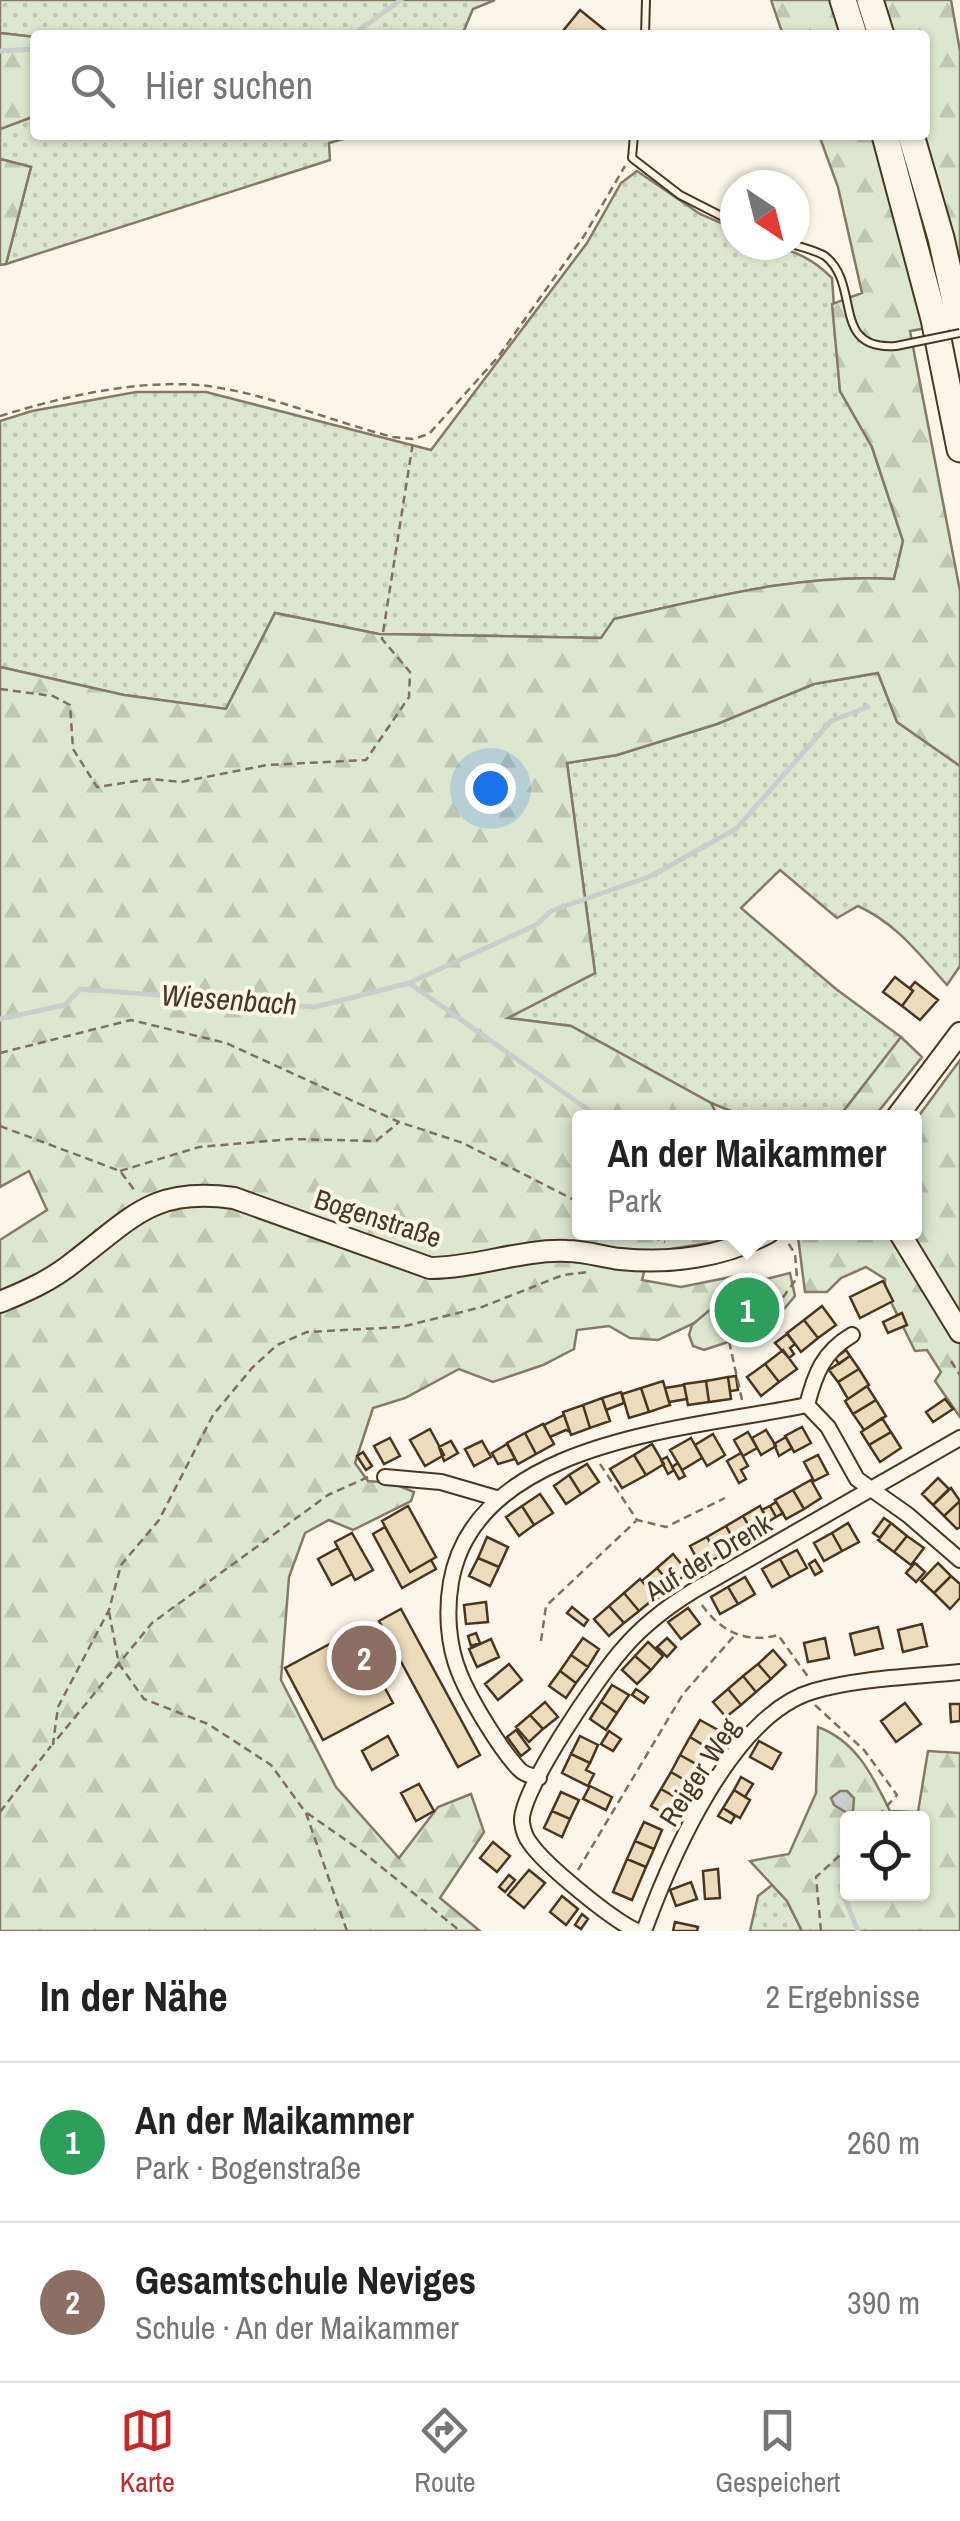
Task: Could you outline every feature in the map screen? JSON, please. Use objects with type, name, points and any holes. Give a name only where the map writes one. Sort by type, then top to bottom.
[{"type":"highway","points":[[843,0],[852,30]]},
{"type":"highway","points":[[870,0],[879,30]]},
{"type":"highway","points":[[887,140],[934,319],[960,448]]},
{"type":"highway","points":[[912,140],[960,323]]},
{"type":"main road","points":[[902,1110],[960,1032]]},
{"type":"main road","name":"Bogenstraße","points":[[0,1302],[42,1284],[145,1207],[177,1196],[206,1194],[234,1198],[430,1268],[567,1251],[652,1262],[686,1259],[752,1240]]},
{"type":"main road","points":[[904,1240],[960,1332]]},
{"type":"street","points":[[808,1406],[824,1357],[852,1335]]},
{"type":"street","points":[[539,1778],[521,1772],[459,1673],[448,1600],[454,1566],[468,1536],[496,1498],[591,1450],[677,1427],[808,1406]]},
{"type":"street","points":[[808,1406],[828,1427],[857,1479],[960,1560]]},
{"type":"street","name":"Auf der Drenk","points":[[640,1931],[571,1881],[538,1853],[525,1836],[522,1810],[568,1726],[621,1650],[658,1615],[693,1591],[960,1438]]},
{"type":"street","points":[[385,1477],[441,1482],[496,1498]]},
{"type":"street","name":"Reiger Weg","points":[[640,1931],[689,1828],[742,1742],[764,1720],[809,1693],[960,1672]]},
{"type":"lane","points":[[645,30],[646,0]]},
{"type":"lane","points":[[634,140],[632,158],[680,195],[720,215]]},
{"type":"lane","points":[[810,250],[824,255],[840,275],[851,321],[863,341],[880,347],[896,346],[960,333]]},
{"type":"path","points":[[0,416],[74,396],[138,386],[199,385],[413,440],[429,434],[498,357],[584,236],[616,176],[632,158]]},
{"type":"path","points":[[0,689],[52,696],[70,705],[72,749],[96,786],[150,779],[181,782],[267,765],[366,760],[409,697],[410,672],[382,639],[413,440]]},
{"type":"path","points":[[0,1053],[130,1020],[226,1042],[399,1122],[463,1143],[572,1200]]},
{"type":"path","points":[[120,1172],[199,1147],[291,1139],[376,1141],[399,1122]]},
{"type":"path","points":[[0,1126],[120,1172],[138,1195]]},
{"type":"path","points":[[661,1240],[676,1246]]},
{"type":"path","points":[[746,1417],[730,1341],[778,1304],[796,1278],[794,1254],[786,1240]]},
{"type":"path","points":[[53,1744],[58,1707],[109,1610],[121,1565],[159,1520],[213,1415],[276,1345],[306,1332],[401,1326],[482,1307],[563,1275],[596,1271],[616,1258]]},
{"type":"path","points":[[952,1362],[960,1376]]},
{"type":"path","points":[[591,1450],[637,1520],[666,1527],[725,1498]]},
{"type":"path","points":[[0,1812],[152,1623],[328,1495],[370,1476],[385,1477]]},
{"type":"path","points":[[541,1642],[546,1606],[637,1520]]},
{"type":"path","points":[[693,1591],[714,1621],[735,1635],[762,1640],[778,1635],[794,1655],[809,1693],[864,1750],[897,1795],[882,1811]]},
{"type":"path","points":[[109,1610],[118,1664],[144,1698],[208,1724],[271,1765],[306,1813],[348,1931]]},
{"type":"path","points":[[571,1881],[683,1694],[735,1635]]},
{"type":"path","points":[[306,1813],[363,1852],[460,1931]]},
{"type":"path","points":[[821,1931],[816,1877],[840,1855]]},
{"type":"green space","points":[[0,0],[495,0],[473,9],[464,30],[30,30],[30,36],[0,33]]},
{"type":"green space","points":[[771,0],[951,0],[960,51],[960,322],[910,331],[960,591],[960,766],[897,722],[878,673],[814,684],[717,724],[617,755],[567,763],[595,973],[508,1018],[571,1026],[711,1103],[714,1110],[572,1110],[572,1240],[729,1240],[649,1252],[642,1280],[681,1287],[746,1274],[741,1289],[701,1320],[658,1340],[630,1338],[609,1326],[577,1330],[574,1349],[543,1365],[493,1382],[459,1369],[405,1398],[373,1408],[355,1463],[368,1481],[392,1483],[414,1492],[411,1501],[353,1530],[329,1520],[305,1533],[289,1577],[281,1680],[336,1787],[399,1858],[438,1807],[471,1794],[484,1832],[440,1898],[480,1931],[0,1931],[0,1240],[47,1210],[29,1171],[0,1187],[0,667],[124,695],[226,709],[275,613],[379,634],[601,638],[614,619],[718,596],[824,580],[894,579],[903,541],[872,447],[840,391],[832,304],[862,293],[838,187],[821,140],[930,140],[930,30],[781,30]]},
{"type":"green space","points":[[0,33],[30,36],[30,118],[0,129]]},
{"type":"green space","points":[[30,118],[30,140],[340,140],[329,143],[330,160],[6,264],[31,167],[0,159],[0,129]]},
{"type":"green space","points":[[0,159],[31,167],[6,264],[0,265]]},
{"type":"green space","points":[[637,171],[700,214],[720,223],[720,260],[810,260],[832,278],[840,391],[872,447],[903,541],[894,579],[824,580],[718,596],[614,619],[602,638],[379,634],[275,613],[226,709],[124,695],[0,667],[0,421],[32,411],[136,392],[206,392],[431,450],[587,243],[621,183]]},
{"type":"green space","points":[[878,673],[897,722],[960,766],[960,966],[947,985],[907,941],[872,913],[858,906],[837,918],[780,870],[741,908],[836,989],[901,1037],[844,1110],[728,1110],[571,1026],[507,1018],[595,973],[567,763],[617,755],[717,724],[814,684]]},
{"type":"green space","points":[[901,1037],[922,1057],[880,1110],[844,1110]]},
{"type":"green space","points":[[960,1060],[960,1417],[935,1381],[941,1372],[927,1350],[915,1351],[885,1290],[885,1279],[866,1267],[841,1278],[827,1292],[805,1292],[798,1240],[922,1240],[922,1112]]},
{"type":"green space","points":[[790,1273],[795,1296],[779,1315],[752,1334],[704,1350],[693,1346],[689,1335],[692,1325],[738,1286]]},
{"type":"green space","points":[[818,1727],[853,1751],[890,1811],[840,1811],[840,1901],[930,1901],[930,1811],[918,1811],[928,1751],[960,1753],[960,1931],[802,1931],[787,1901],[750,1861],[789,1854],[816,1793]]},
{"type":"green space","points":[[772,1885],[787,1901],[802,1931],[750,1931],[758,1896]]},
{"type":"water","points":[[847,1791],[854,1798],[853,1811],[844,1811],[831,1798]]},
{"type":"building","points":[[580,10],[605,30],[564,30]]},
{"type":"building","points":[[895,977],[913,991],[902,1006],[883,992]]},
{"type":"building","points":[[915,982],[938,1000],[920,1020],[902,1006]]},
{"type":"building","points":[[883,1281],[893,1301],[860,1318],[850,1297]]},
{"type":"building","points":[[822,1306],[836,1325],[818,1338],[804,1320]]},
{"type":"building","points":[[902,1313],[907,1325],[888,1333],[883,1322]]},
{"type":"building","points":[[804,1320],[818,1338],[801,1352],[787,1333]]},
{"type":"building","points":[[787,1334],[795,1344],[790,1348],[794,1354],[789,1358],[775,1343]]},
{"type":"building","points":[[783,1350],[797,1369],[779,1382],[765,1364]]},
{"type":"building","points":[[846,1350],[850,1356],[839,1364],[835,1358]]},
{"type":"building","points":[[850,1356],[859,1369],[838,1382],[829,1370]]},
{"type":"building","points":[[765,1364],[779,1382],[761,1396],[747,1377]]},
{"type":"building","points":[[859,1369],[869,1385],[848,1399],[838,1382]]},
{"type":"building","points":[[736,1376],[738,1390],[730,1391],[728,1377]]},
{"type":"building","points":[[728,1377],[731,1399],[709,1402],[706,1381]]},
{"type":"building","points":[[663,1381],[670,1405],[649,1412],[641,1388]]},
{"type":"building","points":[[706,1381],[709,1402],[688,1405],[684,1384]]},
{"type":"building","points":[[684,1385],[687,1399],[669,1402],[665,1388]]},
{"type":"building","points":[[867,1386],[876,1400],[853,1414],[845,1401]]},
{"type":"building","points":[[641,1388],[649,1412],[629,1418],[622,1394]]},
{"type":"building","points":[[621,1392],[624,1403],[606,1410],[602,1398]]},
{"type":"building","points":[[602,1398],[610,1421],[590,1428],[583,1405]]},
{"type":"building","points":[[945,1399],[953,1409],[933,1422],[926,1412]]},
{"type":"building","points":[[876,1400],[886,1416],[864,1430],[853,1414]]},
{"type":"building","points":[[583,1405],[590,1428],[571,1435],[563,1412]]},
{"type":"building","points":[[564,1415],[570,1432],[550,1437],[544,1425]]},
{"type":"building","points":[[882,1418],[891,1432],[869,1445],[861,1432]]},
{"type":"building","points":[[543,1424],[554,1444],[536,1454],[525,1433]]},
{"type":"building","points":[[802,1427],[811,1443],[794,1452],[785,1436]]},
{"type":"building","points":[[430,1429],[444,1455],[425,1466],[410,1440]]},
{"type":"building","points":[[766,1430],[776,1446],[761,1455],[752,1438]]},
{"type":"building","points":[[748,1432],[757,1448],[743,1456],[734,1440]]},
{"type":"building","points":[[891,1432],[901,1448],[880,1462],[869,1445]]},
{"type":"building","points":[[525,1433],[536,1454],[518,1464],[507,1443]]},
{"type":"building","points":[[713,1434],[725,1455],[707,1466],[695,1445]]},
{"type":"building","points":[[786,1437],[792,1448],[779,1456],[774,1444]]},
{"type":"building","points":[[390,1438],[400,1456],[384,1464],[374,1446]]},
{"type":"building","points":[[691,1438],[702,1458],[682,1470],[670,1450]]},
{"type":"building","points":[[451,1441],[458,1453],[444,1461],[439,1447]]},
{"type":"building","points":[[482,1441],[491,1457],[474,1466],[465,1449]]},
{"type":"building","points":[[507,1444],[515,1459],[498,1464],[492,1453]]},
{"type":"building","points":[[652,1444],[664,1464],[646,1475],[634,1455]]},
{"type":"building","points":[[363,1452],[372,1466],[366,1470],[357,1456]]},
{"type":"building","points":[[741,1453],[748,1466],[741,1470],[746,1479],[739,1483],[727,1461]]},
{"type":"building","points":[[634,1455],[646,1475],[622,1488],[610,1469]]},
{"type":"building","points":[[818,1455],[828,1474],[814,1481],[804,1462]]},
{"type":"building","points":[[667,1457],[674,1470],[668,1474],[661,1460]]},
{"type":"building","points":[[678,1463],[685,1476],[679,1479],[672,1467]]},
{"type":"building","points":[[587,1464],[599,1482],[581,1494],[569,1475]]},
{"type":"building","points":[[569,1475],[581,1494],[566,1504],[554,1486]]},
{"type":"building","points":[[938,1478],[949,1489],[933,1505],[922,1494]]},
{"type":"building","points":[[811,1480],[821,1498],[804,1509],[793,1490]]},
{"type":"building","points":[[951,1488],[960,1501],[944,1516],[933,1505]]},
{"type":"building","points":[[793,1490],[804,1509],[786,1519],[775,1500]]},
{"type":"building","points":[[540,1494],[553,1513],[534,1525],[522,1506]]},
{"type":"building","points":[[960,1501],[960,1527],[957,1529],[944,1516]]},
{"type":"building","points":[[776,1502],[783,1513],[776,1517],[770,1506]]},
{"type":"building","points":[[408,1506],[436,1557],[410,1572],[382,1521]]},
{"type":"building","points":[[522,1506],[534,1525],[519,1536],[506,1517]]},
{"type":"building","points":[[760,1506],[772,1527],[755,1536],[743,1516]]},
{"type":"building","points":[[770,1506],[776,1517],[769,1521],[762,1510]]},
{"type":"building","points":[[743,1516],[755,1536],[737,1546],[726,1526]]},
{"type":"building","points":[[884,1518],[891,1523],[880,1538],[873,1533]]},
{"type":"building","points":[[848,1523],[859,1542],[842,1551],[832,1533]]},
{"type":"building","points":[[891,1523],[907,1536],[894,1552],[878,1540]]},
{"type":"building","points":[[726,1526],[737,1546],[718,1557],[707,1537]]},
{"type":"building","points":[[385,1527],[410,1572],[431,1560],[436,1569],[402,1588],[373,1534]]},
{"type":"building","points":[[352,1533],[373,1570],[355,1580],[335,1542]]},
{"type":"building","points":[[832,1533],[842,1551],[824,1561],[814,1543]]},
{"type":"building","points":[[907,1536],[924,1548],[911,1565],[894,1552]]},
{"type":"building","points":[[487,1537],[508,1547],[499,1567],[478,1558]]},
{"type":"building","points":[[707,1537],[718,1557],[701,1566],[690,1546]]},
{"type":"building","points":[[338,1548],[352,1574],[332,1585],[318,1559]]},
{"type":"building","points":[[797,1550],[807,1568],[790,1577],[780,1559]]},
{"type":"building","points":[[673,1554],[688,1572],[672,1586],[657,1568]]},
{"type":"building","points":[[478,1558],[499,1567],[490,1586],[469,1576]]},
{"type":"building","points":[[780,1559],[790,1577],[772,1587],[762,1569]]},
{"type":"building","points":[[815,1560],[822,1571],[815,1575],[809,1564]]},
{"type":"building","points":[[915,1563],[925,1572],[916,1582],[906,1573]]},
{"type":"building","points":[[938,1563],[951,1576],[934,1593],[921,1581]]},
{"type":"building","points":[[657,1568],[672,1586],[657,1599],[642,1581]]},
{"type":"building","points":[[951,1576],[960,1584],[960,1598],[950,1609],[934,1593]]},
{"type":"building","points":[[745,1577],[755,1594],[738,1604],[728,1587]]},
{"type":"building","points":[[640,1579],[656,1597],[639,1611],[624,1593]]},
{"type":"building","points":[[728,1587],[738,1604],[720,1614],[711,1597]]},
{"type":"building","points":[[624,1593],[639,1611],[624,1623],[609,1606]]},
{"type":"building","points":[[486,1602],[488,1622],[466,1624],[464,1605]]},
{"type":"building","points":[[609,1606],[624,1623],[609,1636],[594,1619]]},
{"type":"building","points":[[572,1607],[588,1620],[584,1626],[567,1613]]},
{"type":"building","points":[[688,1608],[700,1624],[681,1639],[668,1622]]},
{"type":"building","points":[[401,1609],[480,1755],[458,1767],[379,1621]]},
{"type":"building","points":[[922,1624],[927,1646],[903,1652],[898,1630]]},
{"type":"building","points":[[878,1627],[883,1648],[855,1655],[850,1634]]},
{"type":"building","points":[[354,1631],[393,1703],[323,1740],[285,1668]]},
{"type":"building","points":[[476,1633],[480,1643],[471,1646],[468,1636]]},
{"type":"building","points":[[583,1638],[599,1649],[588,1667],[571,1655]]},
{"type":"building","points":[[667,1638],[676,1647],[667,1657],[657,1647]]},
{"type":"building","points":[[825,1638],[829,1658],[808,1662],[804,1643]]},
{"type":"building","points":[[491,1639],[499,1657],[477,1667],[469,1649]]},
{"type":"building","points":[[648,1642],[663,1656],[651,1670],[635,1656]]},
{"type":"building","points":[[773,1650],[786,1665],[771,1679],[758,1664]]},
{"type":"building","points":[[395,1652],[399,1659],[376,1672],[372,1664]]},
{"type":"building","points":[[571,1655],[588,1667],[576,1683],[560,1671]]},
{"type":"building","points":[[635,1656],[651,1670],[637,1684],[622,1670]]},
{"type":"building","points":[[509,1664],[522,1680],[498,1700],[485,1684]]},
{"type":"building","points":[[758,1664],[771,1679],[756,1692],[743,1676]]},
{"type":"building","points":[[560,1671],[576,1683],[566,1698],[549,1686]]},
{"type":"building","points":[[743,1676],[756,1692],[741,1705],[728,1689]]},
{"type":"building","points":[[612,1685],[629,1695],[617,1713],[601,1702]]},
{"type":"building","points":[[636,1689],[648,1697],[644,1703],[632,1695]]},
{"type":"building","points":[[728,1689],[741,1705],[726,1717],[713,1702]]},
{"type":"building","points":[[545,1702],[558,1717],[543,1729],[530,1715]]},
{"type":"building","points":[[601,1702],[617,1713],[606,1730],[590,1719]]},
{"type":"building","points":[[905,1703],[921,1724],[896,1742],[881,1721]]},
{"type":"building","points":[[950,1704],[960,1704],[960,1721],[951,1722]]},
{"type":"building","points":[[530,1715],[543,1729],[529,1742],[516,1727]]},
{"type":"building","points":[[700,1720],[718,1730],[708,1748],[690,1737]]},
{"type":"building","points":[[516,1730],[530,1749],[521,1756],[507,1737]]},
{"type":"building","points":[[609,1731],[621,1739],[613,1751],[601,1744]]},
{"type":"building","points":[[388,1736],[398,1755],[372,1770],[362,1751]]},
{"type":"building","points":[[580,1736],[598,1745],[590,1763],[571,1754]]},
{"type":"building","points":[[690,1737],[708,1748],[698,1765],[680,1755]]},
{"type":"building","points":[[759,1741],[781,1753],[772,1769],[750,1757]]},
{"type":"building","points":[[571,1754],[590,1763],[586,1770],[594,1774],[588,1786],[562,1773]]},
{"type":"building","points":[[680,1755],[698,1765],[688,1782],[671,1772]]},
{"type":"building","points":[[671,1772],[688,1782],[679,1799],[661,1789]]},
{"type":"building","points":[[741,1777],[753,1784],[745,1797],[734,1790]]},
{"type":"building","points":[[419,1784],[434,1811],[416,1821],[401,1793]]},
{"type":"building","points":[[590,1786],[612,1797],[606,1810],[583,1799]]},
{"type":"building","points":[[661,1789],[679,1799],[669,1816],[651,1806]]},
{"type":"building","points":[[734,1790],[750,1800],[740,1818],[723,1808]]},
{"type":"building","points":[[561,1792],[579,1800],[570,1819],[552,1811]]},
{"type":"building","points":[[723,1808],[735,1816],[731,1823],[718,1816]]},
{"type":"building","points":[[552,1811],[570,1819],[562,1837],[544,1828]]},
{"type":"building","points":[[644,1822],[662,1830],[654,1849],[635,1841]]},
{"type":"building","points":[[635,1841],[654,1849],[646,1867],[627,1859]]},
{"type":"building","points":[[493,1842],[510,1856],[497,1872],[480,1858]]},
{"type":"building","points":[[627,1859],[646,1867],[632,1900],[613,1892]]},
{"type":"building","points":[[718,1869],[720,1898],[705,1899],[703,1871]]},
{"type":"building","points":[[529,1870],[545,1883],[524,1908],[508,1895]]},
{"type":"building","points":[[509,1875],[515,1880],[505,1892],[499,1887]]},
{"type":"building","points":[[691,1882],[697,1899],[676,1906],[670,1890]]},
{"type":"building","points":[[562,1896],[578,1909],[566,1925],[550,1912]]},
{"type":"building","points":[[582,1914],[588,1919],[581,1929],[575,1925]]},
{"type":"building","points":[[675,1922],[698,1927],[697,1931],[673,1931]]},
{"type":"waterway","points":[[359,30],[401,0]]},
{"type":"waterway","points":[[0,51],[30,49]]},
{"type":"waterway","points":[[409,983],[536,925],[551,911],[651,876],[736,829],[831,721],[868,707]]},
{"type":"waterway","name":"Wiesenbach","points":[[0,1019],[65,1005],[80,989],[315,1007],[409,983],[589,1110]]},
{"type":"waterway","points":[[846,1901],[858,1931]]},
{"type":"place","name":"An der Maikammer","points":[[747,1310]]},
{"type":"place","name":"Gesamtschule Neviges","points":[[364,1658]]}]
